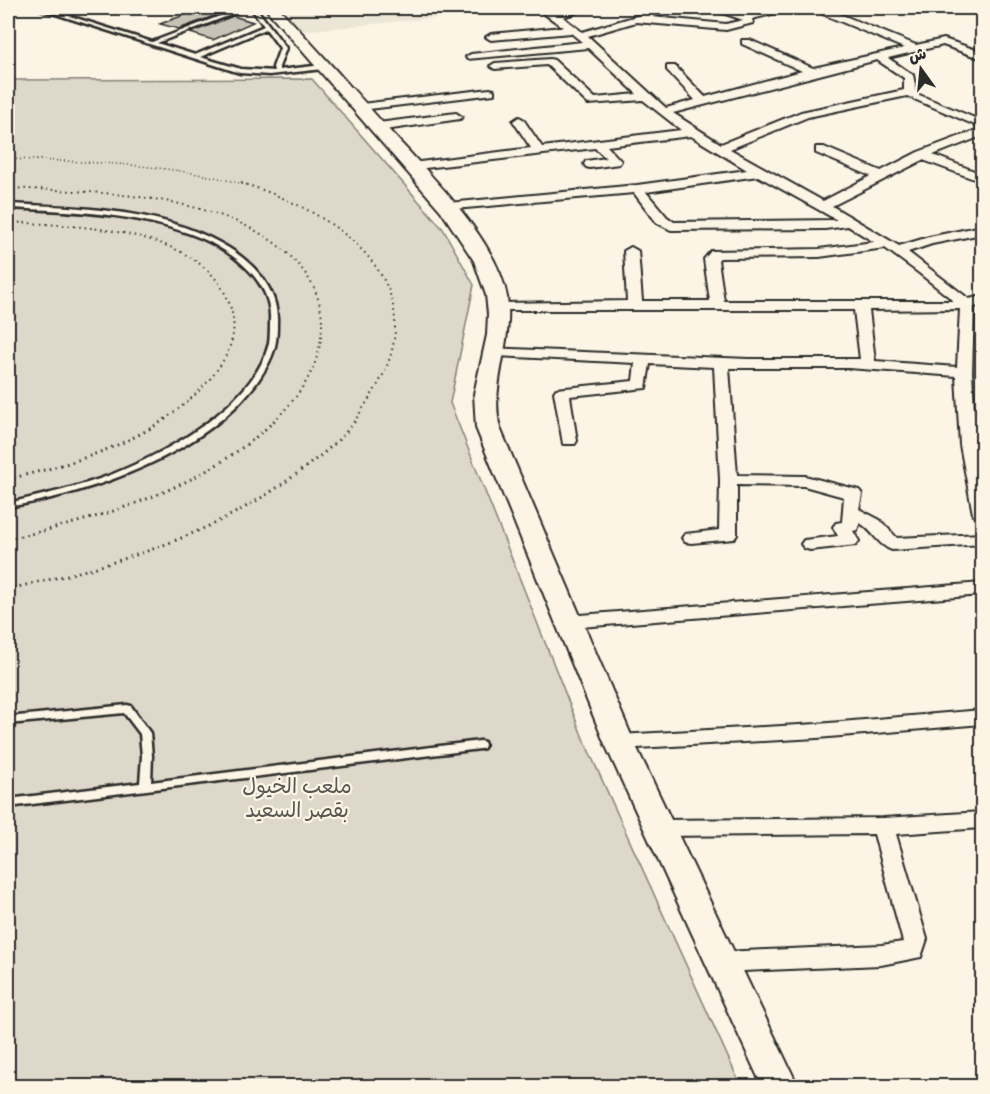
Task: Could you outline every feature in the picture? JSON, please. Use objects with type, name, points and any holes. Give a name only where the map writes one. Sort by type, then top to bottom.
[{"type":"street","points":[[541,8],[557,16],[583,36],[644,97],[663,112],[758,172],[850,222],[892,248],[931,274],[967,305]]},
{"type":"street","points":[[557,16],[580,8]]},
{"type":"street","points":[[471,57],[583,36],[673,8]]},
{"type":"street","points":[[718,8],[746,17],[784,8]]},
{"type":"street","points":[[817,8],[914,48]]},
{"type":"street","points":[[270,17],[361,107],[448,207],[466,232],[492,277],[500,306],[495,351],[485,395],[484,416],[618,742],[780,1086]]},
{"type":"street","points":[[636,19],[726,27],[748,21],[746,17]]},
{"type":"street","points":[[491,37],[583,36]]},
{"type":"street","points":[[746,42],[812,72]]},
{"type":"street","points":[[663,112],[812,72],[944,42],[982,56]]},
{"type":"street","points":[[879,57],[909,77],[910,93]]},
{"type":"street","points":[[495,66],[550,62],[592,102],[644,97]]},
{"type":"street","points":[[671,68],[702,102]]},
{"type":"street","points":[[361,107],[490,92]]},
{"type":"street","points":[[720,149],[805,114],[910,93],[982,125]]},
{"type":"street","points":[[378,128],[456,117]]},
{"type":"street","points":[[519,121],[539,151]]},
{"type":"street","points":[[412,166],[692,132]]},
{"type":"street","points":[[821,207],[922,155],[982,132]]},
{"type":"street","points":[[590,164],[615,161],[599,145]]},
{"type":"street","points":[[819,150],[882,176]]},
{"type":"street","points":[[922,155],[982,178]]},
{"type":"street","points":[[448,207],[637,189],[758,172]]},
{"type":"street","points":[[637,189],[662,220],[671,226],[825,225],[850,222]]},
{"type":"street","points":[[718,307],[711,259],[716,255],[819,253],[892,248],[982,230]]},
{"type":"street","points":[[631,251],[635,307]]},
{"type":"street","points":[[500,306],[861,307],[967,305],[982,300]]},
{"type":"street","points":[[967,305],[964,372],[968,445],[982,514]]},
{"type":"street","points":[[861,307],[868,364]]},
{"type":"street","points":[[495,351],[721,362],[868,364],[964,372]]},
{"type":"street","points":[[569,441],[562,392],[640,385],[643,358]]},
{"type":"street","points":[[691,538],[728,534],[729,480],[721,362]]},
{"type":"street","points":[[729,480],[805,481],[853,494],[850,512],[851,526],[843,527],[850,541],[810,544]]},
{"type":"street","points":[[850,512],[874,524],[892,544],[982,539]]},
{"type":"street","points":[[568,622],[982,589]]},
{"type":"street","points":[[618,742],[793,733],[982,717]]},
{"type":"street","points":[[658,828],[883,826],[982,820]]},
{"type":"street","points":[[721,962],[881,955],[913,950],[915,939],[883,826]]},
{"type":"lane","points":[[40,8],[240,71],[277,72],[323,67]]},
{"type":"lane","points":[[153,43],[244,8]]},
{"type":"lane","points":[[254,8],[270,17],[283,48],[276,67],[277,72]]},
{"type":"lane","points":[[195,57],[270,17]]},
{"type":"lane","points":[[8,206],[124,214],[167,224],[205,238],[236,255],[259,277],[273,301],[276,331],[268,358],[248,390],[216,420],[198,432],[171,449],[117,475],[53,495],[8,505]]},
{"type":"lane","points":[[8,720],[126,709],[145,733],[145,786]]},
{"type":"lane","points":[[8,803],[480,745]]},
{"type":"path","points":[[8,74],[15,74]]},
{"type":"path","points":[[8,159],[109,164]]},
{"type":"path","points":[[8,188],[146,198],[194,208],[239,224],[274,243],[302,268],[320,295],[325,330],[318,362],[296,399],[260,434],[208,469],[144,500],[69,525],[8,539]]},
{"type":"path","points":[[8,222],[104,229],[141,237],[175,250],[201,265],[221,284],[232,306],[234,332],[226,356],[207,383],[179,409],[140,434],[92,455],[37,473],[8,479]]},
{"type":"shaded area","points":[[281,8],[535,8],[303,31]]},
{"type":"green space","name":"ملعب الخيول بقصر السعيد","points":[[312,79],[443,229],[474,285],[450,403],[583,738],[741,1086],[8,1086],[8,80]]},
{"type":"building","points":[[203,8],[222,13],[179,29],[160,24]]},
{"type":"building","points":[[233,16],[253,22],[213,40],[190,33]]},
{"type":"waterway","points":[[981,326],[982,345]]}]
